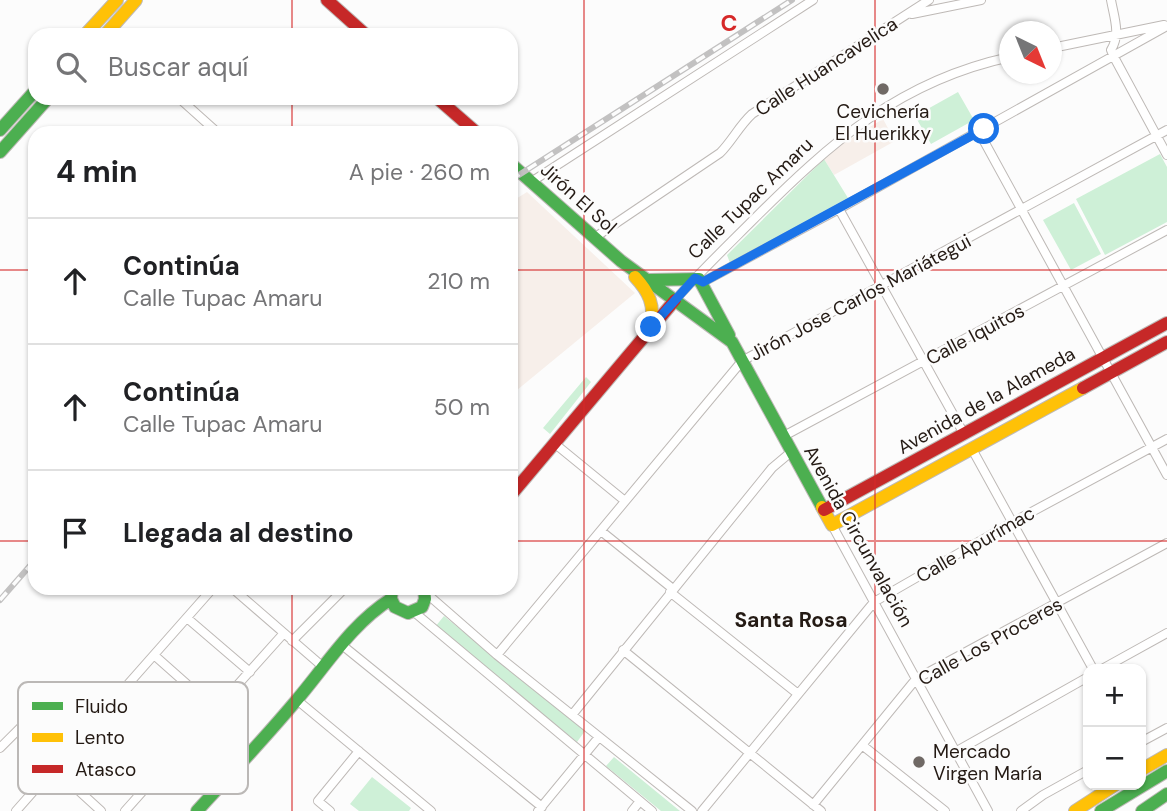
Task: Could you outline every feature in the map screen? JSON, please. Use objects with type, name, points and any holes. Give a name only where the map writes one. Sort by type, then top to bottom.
[{"type":"main road","points":[[91,28],[117,0]]},
{"type":"main road","points":[[112,28],[136,0]]},
{"type":"main road","points":[[327,0],[358,28]]},
{"type":"main road","points":[[0,130],[28,99]]},
{"type":"main road","points":[[0,152],[42,105]]},
{"type":"main road","points":[[445,105],[469,126]]},
{"type":"main road","name":"Jirón El Sol","points":[[518,170],[621,261],[675,300]]},
{"type":"main road","name":"Jirón El Sol","points":[[621,261],[652,299],[654,315],[651,327]]},
{"type":"main road","points":[[648,280],[699,280],[732,342]]},
{"type":"main road","name":"Calle Tupac Amaru","points":[[518,487],[675,300]]},
{"type":"main road","name":"Avenida Circunvalación","points":[[675,300],[732,342],[832,525]]},
{"type":"main road","name":"Avenida de la Alameda","points":[[824,510],[1167,323]]},
{"type":"main road","name":"Avenida de la Alameda","points":[[832,525],[1167,342]]},
{"type":"main road","points":[[248,754],[297,700],[321,666],[373,610],[391,595]]},
{"type":"main road","points":[[392,595],[397,609],[408,613],[423,605],[426,595]]},
{"type":"main road","points":[[1146,766],[1167,755]]},
{"type":"main road","points":[[1101,811],[1167,771]]},
{"type":"main road","points":[[1075,811],[1107,790]]},
{"type":"main road","points":[[197,811],[212,794]]},
{"type":"main road","points":[[1142,811],[1167,794]]},
{"type":"street","points":[[531,181],[813,0]]},
{"type":"street","name":"Calle Huancavelica","points":[[594,238],[720,153],[752,114],[929,0]]},
{"type":"street","points":[[905,15],[981,0]]},
{"type":"street","points":[[1111,0],[1117,34],[1117,41],[1111,50],[1167,155]]},
{"type":"street","name":"Calle Tupac Amaru","points":[[1062,46],[1167,25]]},
{"type":"street","name":"Calle Tupac Amaru","points":[[699,280],[839,209],[1167,25]]},
{"type":"street","name":"Calle Tupac Amaru","points":[[675,300],[699,280],[786,187],[859,123],[947,76],[999,60]]},
{"type":"street","points":[[187,105],[210,126]]},
{"type":"street","name":"Jirón Jose Carlos Mariátegui","points":[[497,655],[742,360],[1167,130]]},
{"type":"street","points":[[979,132],[1167,475]]},
{"type":"street","points":[[839,209],[964,434]]},
{"type":"street","name":"Calle Iquitos","points":[[782,437],[1167,230]]},
{"type":"street","name":"Calle Apurímac","points":[[702,811],[874,602],[1013,522],[1167,439]]},
{"type":"street","points":[[554,443],[625,501]]},
{"type":"street","points":[[972,449],[1090,664]]},
{"type":"street","points":[[572,715],[772,468],[791,452]]},
{"type":"street","name":"Avenida Circunvalación","points":[[832,525],[984,809]]},
{"type":"street","points":[[601,531],[798,694]]},
{"type":"street","name":"Calle Los Proceres","points":[[817,808],[862,745],[916,680],[1167,543]]},
{"type":"street","points":[[131,682],[207,595]]},
{"type":"street","points":[[240,595],[321,666]]},
{"type":"street","points":[[292,641],[338,595]]},
{"type":"street","points":[[432,595],[497,655],[692,811]]},
{"type":"street","points":[[414,612],[586,753],[652,811]]},
{"type":"street","points":[[187,618],[250,671]]},
{"type":"street","points":[[240,682],[284,633]]},
{"type":"street","points":[[1111,664],[1167,633]]},
{"type":"street","points":[[342,645],[540,809],[599,737]]},
{"type":"street","points":[[623,650],[817,808]]},
{"type":"street","points":[[154,655],[184,682]]},
{"type":"street","points":[[955,752],[1083,680]]},
{"type":"street","points":[[297,700],[431,811]]},
{"type":"street","points":[[1146,739],[1167,728]]},
{"type":"street","points":[[0,748],[18,730]]},
{"type":"street","points":[[862,745],[945,811]]},
{"type":"street","points":[[330,811],[318,801],[359,751]]},
{"type":"street","points":[[1021,811],[1083,773]]},
{"type":"street","points":[[19,810],[32,794]]},
{"type":"street","points":[[82,794],[101,811]]},
{"type":"street","points":[[125,811],[141,794]]},
{"type":"street","points":[[632,811],[640,801]]},
{"type":"shaded area","points":[[883,119],[895,141],[834,175],[824,159],[842,144]]},
{"type":"shaded area","points":[[527,192],[635,293],[518,389],[518,198]]},
{"type":"green space","points":[[958,92],[974,120],[931,144],[915,116]]},
{"type":"green space","points":[[1160,154],[1167,167],[1167,222],[1105,255],[1076,199]]},
{"type":"green space","points":[[824,159],[848,198],[730,263],[727,255]]},
{"type":"green space","points":[[1074,203],[1101,254],[1071,270],[1043,220]]},
{"type":"green space","points":[[586,377],[591,382],[550,434],[543,428]]},
{"type":"green space","points":[[444,616],[585,731],[577,742],[435,627]]},
{"type":"green space","points":[[614,757],[680,811],[661,811],[606,766]]},
{"type":"green space","points":[[372,777],[411,808],[409,811],[359,811],[350,804]]},
{"type":"railway","points":[[518,176],[792,0]]},
{"type":"railway","points":[[0,600],[28,568]]},
{"type":"traffic: fast","points":[[0,130],[28,99]]},
{"type":"traffic: fast","points":[[0,152],[42,105]]},
{"type":"traffic: fast","points":[[518,170],[621,261],[732,342],[822,507]]},
{"type":"traffic: fast","points":[[648,280],[699,279],[729,335]]},
{"type":"traffic: fast","points":[[391,595],[395,607],[408,613],[422,607],[425,595]]},
{"type":"traffic: fast","points":[[248,755],[351,633],[391,599]]},
{"type":"traffic: fast","points":[[1101,811],[1167,771]]},
{"type":"traffic: fast","points":[[197,811],[212,794]]},
{"type":"traffic: fast","points":[[1142,811],[1167,794]]},
{"type":"traffic: slow","points":[[91,28],[117,0]]},
{"type":"traffic: slow","points":[[111,28],[136,0]]},
{"type":"traffic: slow","points":[[635,277],[650,299],[651,326]]},
{"type":"traffic: slow","points":[[822,507],[832,525],[1083,388]]},
{"type":"traffic: slow","points":[[1146,767],[1167,755]]},
{"type":"traffic: slow","points":[[1075,811],[1107,790]]},
{"type":"traffic: jam","points":[[327,0],[358,28]]},
{"type":"traffic: jam","points":[[445,105],[469,126]]},
{"type":"traffic: jam","points":[[518,487],[675,300]]},
{"type":"traffic: jam","points":[[824,510],[1167,323]]},
{"type":"traffic: jam","points":[[1083,388],[1167,342]]},
{"type":"place","name":"Cevichería El Huerikky","points":[[883,89]]},
{"type":"place","name":"Mercado Virgen María","points":[[919,762]]},
{"type":"district","name":"Santa Rosa","points":[[791,620]]},
{"type":"route","points":[[651,327],[695,278],[703,282],[984,129]]}]
